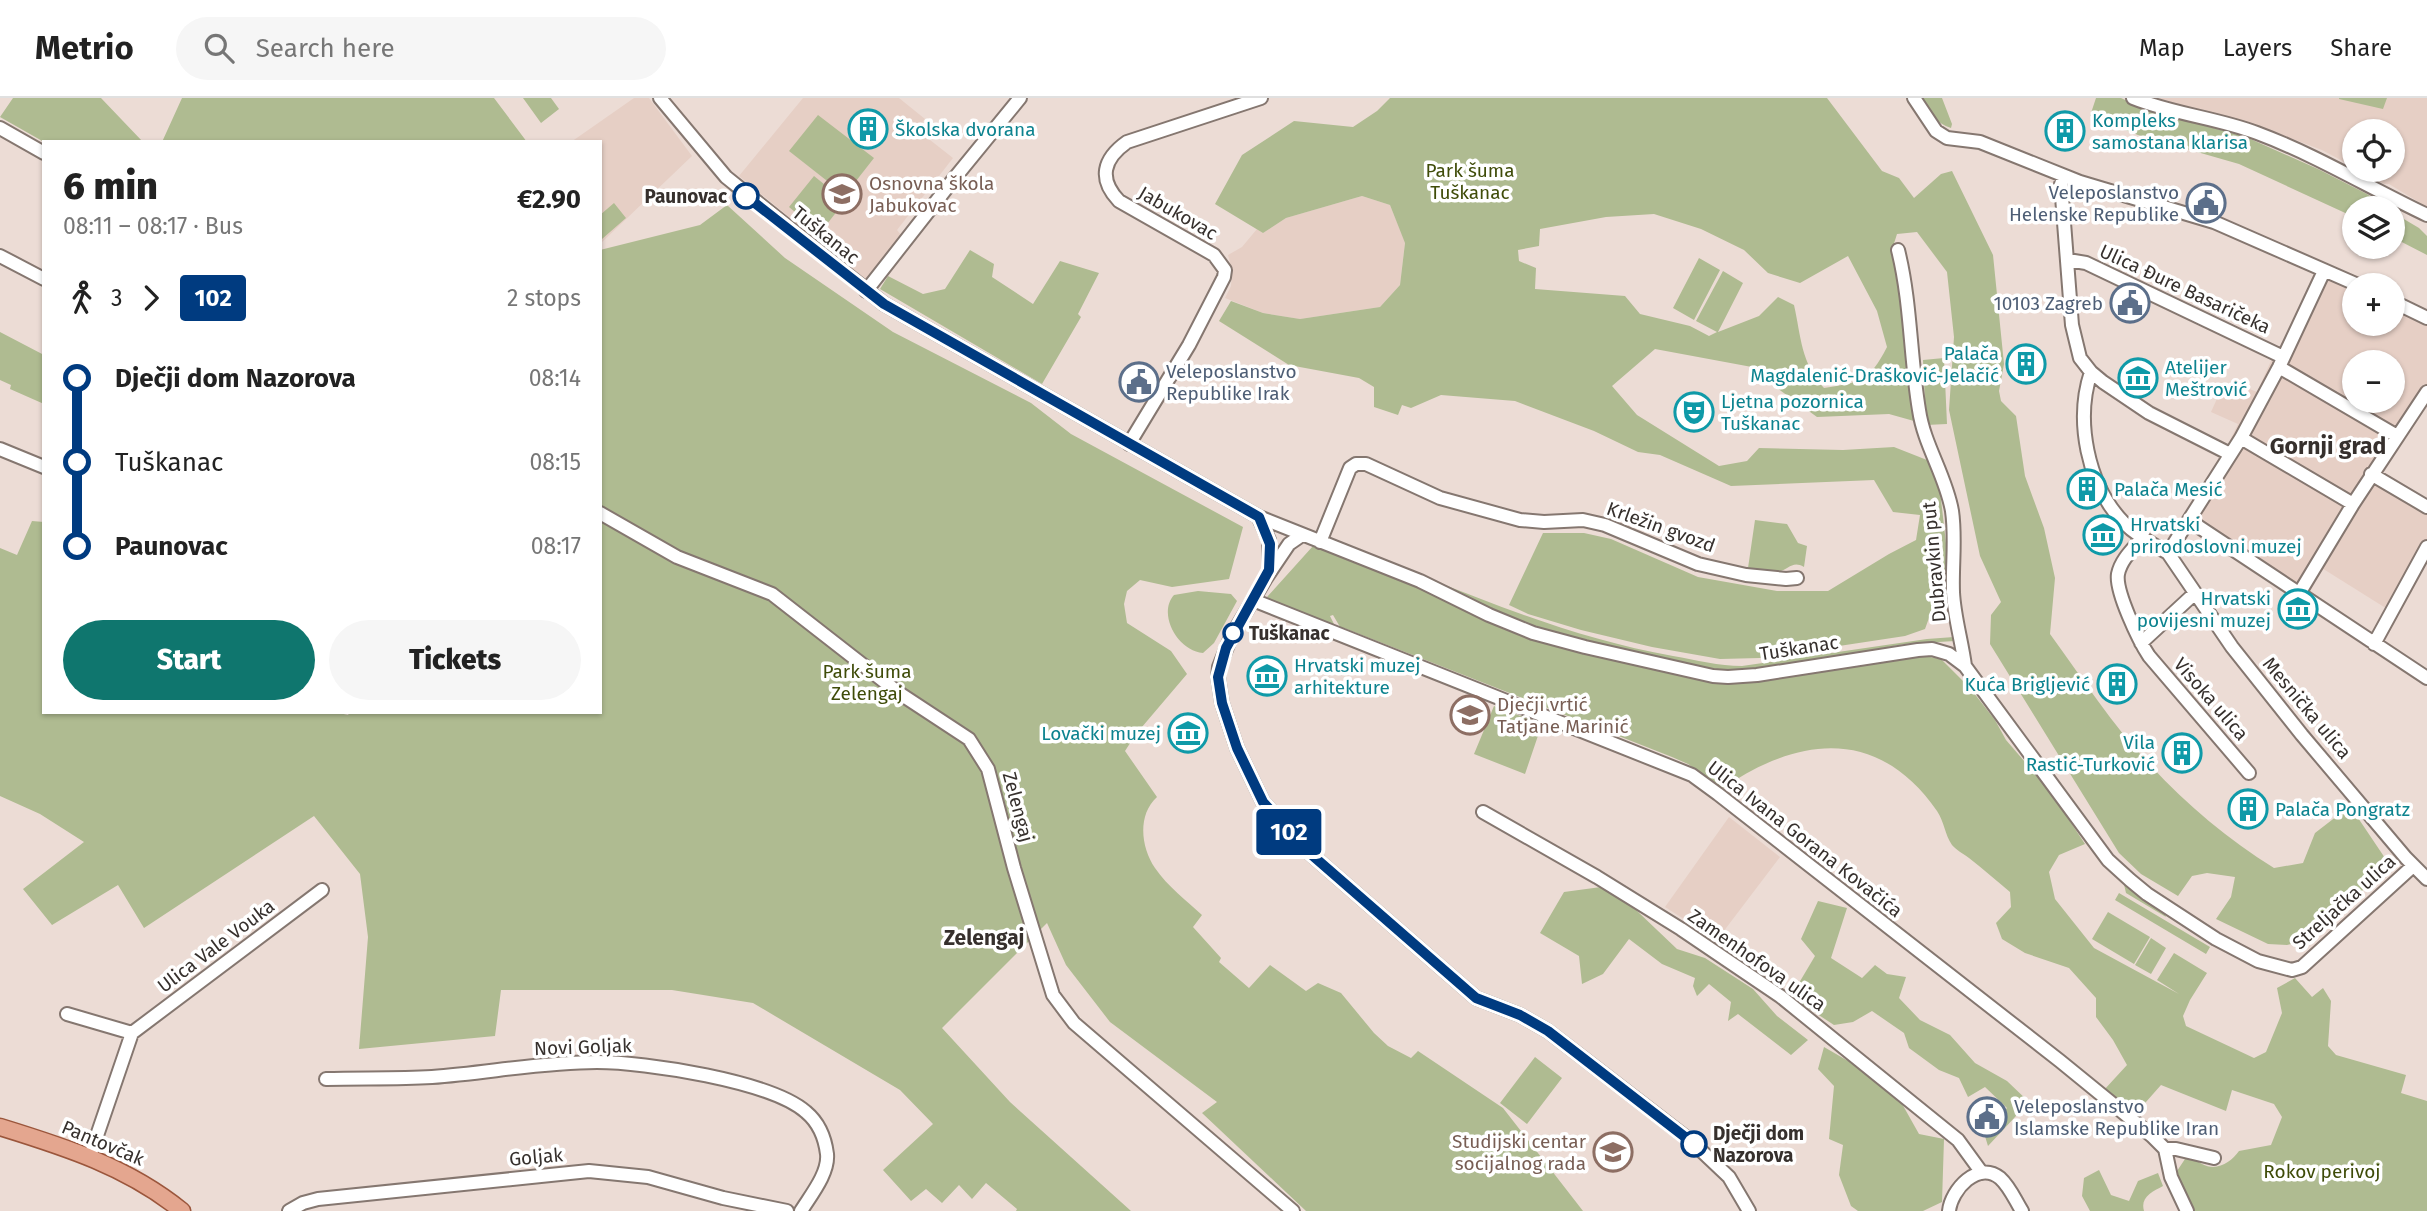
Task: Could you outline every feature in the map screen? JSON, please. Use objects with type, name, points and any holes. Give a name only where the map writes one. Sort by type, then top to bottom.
[{"type":"main road","name":"Pantovčak","points":[[0,1127],[90,1156],[139,1180],[182,1211]]},
{"type":"street","name":"Tuškanac","points":[[660,98],[726,177],[884,304],[1259,517],[1430,585],[1489,615],[1533,633],[1713,676],[1764,674],[1918,650],[1932,649],[1949,654],[1965,666],[2108,860],[2123,875],[2147,894],[2240,952],[2274,966],[2292,970],[2302,967]]},
{"type":"street","points":[[866,291],[1020,98]]},
{"type":"street","name":"Jabukovac","points":[[1129,444],[1189,345],[1224,277],[1225,270],[1214,255],[1119,201],[1109,190],[1106,178],[1108,162],[1115,151],[1127,142],[1262,98]]},
{"type":"street","points":[[1914,98],[1936,131],[1947,138],[1980,142],[2064,176],[2214,222],[2342,278]]},
{"type":"street","points":[[2133,98],[2274,140],[2427,215]]},
{"type":"street","points":[[0,128],[42,152]]},
{"type":"street","points":[[2064,176],[2062,184],[2068,260],[2076,345],[2080,358],[2091,372],[2150,413],[2230,454]]},
{"type":"street","name":"Dubravkin put","points":[[1898,250],[1905,278],[1923,434],[1944,482],[1952,513],[1953,594],[1965,666]]},
{"type":"street","points":[[0,257],[42,278]]},
{"type":"street","name":"Ulica Đure Basaričeka","points":[[2068,260],[2086,263],[2281,362],[2397,436]]},
{"type":"street","points":[[2091,372],[2084,422],[2090,458],[2103,492],[2123,522],[2168,553],[2241,438],[2324,271]]},
{"type":"street","points":[[2405,307],[2427,318]]},
{"type":"street","points":[[2300,592],[2371,474],[2427,392]]},
{"type":"street","points":[[2241,438],[2353,504]]},
{"type":"street","points":[[0,449],[42,466]]},
{"type":"street","name":"Krležin gvozd","points":[[1320,541],[1350,468],[1356,464],[1366,464],[1440,498],[1506,516],[1544,522],[1583,520],[1699,564],[1746,575],[1797,578]]},
{"type":"street","points":[[2371,474],[2427,507]]},
{"type":"street","name":"Zelengaj","points":[[602,514],[677,557],[772,594],[899,693],[969,739],[988,769],[1014,867],[1053,995],[1074,1023],[1293,1211]]},
{"type":"street","points":[[1259,517],[1267,533],[1271,551],[1267,576]]},
{"type":"street","points":[[2190,521],[2427,678]]},
{"type":"street","points":[[1302,535],[1289,544],[1267,576],[1226,648],[1218,677],[1222,703],[1237,748],[1263,802],[1305,849],[1476,998],[1520,1015],[1548,1031],[1692,1142],[1729,1177],[1749,1211]]},
{"type":"street","name":"Visoka ulica","points":[[2143,537],[2124,560],[2118,576],[2141,643],[2149,656],[2249,773]]},
{"type":"street","points":[[2374,644],[2427,547]]},
{"type":"street","name":"Mesnička ulica","points":[[2168,553],[2232,647],[2413,866],[2427,879]]},
{"type":"street","points":[[2141,643],[2194,594]]},
{"type":"street","name":"Ulica Ivana Gorana Kovačića","points":[[1253,600],[1692,775],[2060,1061],[2165,1149]]},
{"type":"street","name":"Zamenhofova ulica","points":[[1483,813],[1597,877],[1681,929],[1780,996],[1958,1140],[1982,1173],[2000,1178],[2022,1211]]},
{"type":"street","name":"Streljačka ulica","points":[[2302,967],[2413,866]]},
{"type":"street","name":"Ulica Vale Vouka","points":[[132,1033],[322,890]]},
{"type":"street","points":[[66,1014],[132,1033],[90,1156]]},
{"type":"street","name":"Novi Goljak","points":[[326,1079],[430,1077],[595,1062],[639,1064],[753,1087],[792,1101],[819,1126],[828,1156],[822,1178],[801,1211]]},
{"type":"street","points":[[2187,1211],[2171,1177],[2165,1149],[2214,1158]]},
{"type":"street","name":"Goljak","points":[[289,1211],[318,1199],[589,1171],[648,1177],[723,1198],[786,1211]]},
{"type":"street","points":[[1949,1211],[1955,1193],[1964,1182],[1982,1173]]},
{"type":"shaded area","points":[[634,98],[649,98],[692,156],[602,242],[602,140],[574,140]]},
{"type":"shaded area","name":"Osnovna škola Jabukovac","points":[[803,98],[899,98],[925,119],[916,129],[953,158],[897,230],[901,235],[866,280],[739,176]]},
{"type":"shaded area","points":[[2152,98],[2427,98],[2427,207],[2389,184],[2380,182],[2405,182],[2405,119],[2342,119],[2342,161],[2322,150],[2250,123]]},
{"type":"shaded area","points":[[1362,196],[1390,205],[1405,242],[1400,285],[1380,307],[1300,319],[1263,313],[1225,298],[1231,286],[1232,271],[1228,255],[1242,247],[1257,229],[1263,233],[1286,218]]},
{"type":"shaded area","points":[[2324,271],[2342,279],[2342,336],[2405,336],[2405,307],[2427,318],[2427,402],[2375,476],[2427,507],[2427,547],[2392,612],[2317,565],[2300,592],[2190,521],[2233,449],[2228,444],[2238,424],[2211,412],[2220,392],[2230,396],[2237,384],[2257,392],[2275,352],[2286,350]]},
{"type":"shaded area","points":[[1729,817],[1780,857],[1717,940],[1665,907]]},
{"type":"green space","points":[[13,98],[101,98],[141,140],[42,141],[0,117]]},
{"type":"green space","points":[[182,98],[494,98],[526,140],[163,140]]},
{"type":"green space","points":[[523,98],[551,98],[559,109],[541,123]]},
{"type":"green space","name":"Park šuma Tuškanac","points":[[1390,98],[1827,98],[1882,171],[1899,178],[1914,198],[1941,174],[1952,171],[1993,255],[2004,364],[1999,391],[2001,401],[2016,416],[2025,476],[2044,528],[2055,578],[2050,634],[2137,751],[2209,821],[2257,857],[2274,868],[2303,863],[2315,833],[2350,806],[2389,864],[2353,900],[2303,941],[2287,945],[2268,944],[2216,919],[2231,897],[2235,877],[2207,873],[2192,876],[2178,896],[2141,874],[2119,853],[1990,644],[1991,615],[2001,602],[1980,556],[1949,410],[1954,337],[1947,272],[1917,232],[1897,234],[1891,253],[1898,279],[1914,421],[1889,414],[1817,417],[1777,388],[1768,370],[1655,349],[1612,386],[1637,415],[1719,466],[1747,461],[1759,448],[1843,450],[1894,447],[1927,460],[1939,482],[1947,568],[1925,629],[1905,636],[1760,658],[1720,659],[1652,647],[1581,630],[1528,614],[1509,605],[1543,533],[1584,533],[1611,539],[1698,577],[1777,591],[1828,591],[1916,540],[1920,515],[1893,512],[1874,480],[1731,486],[1660,455],[1638,452],[1594,431],[1515,401],[1441,395],[1411,408],[1402,405],[1398,415],[1374,407],[1374,387],[1359,378],[1289,365],[1219,321],[1231,301],[1263,313],[1300,319],[1380,307],[1400,285],[1405,243],[1390,205],[1362,196],[1286,218],[1263,233],[1215,204],[1242,155],[1294,121],[1353,127],[1377,111]],"holes":[[[1654,214],[1701,229],[1744,250],[1768,273],[1800,283],[1848,256],[1877,311],[1887,347],[1875,367],[1855,382],[1824,388],[1806,359],[1794,305],[1778,297],[1759,316],[1718,332],[1743,283],[1723,271],[1696,321],[1717,332],[1709,336],[1690,326],[1640,314],[1625,296],[1535,289],[1536,268],[1519,261],[1518,250],[1539,246],[1540,229],[1606,217]]]},
{"type":"green space","points":[[1919,98],[1942,98],[1952,124],[1951,128],[1937,120]]},
{"type":"green space","points":[[2096,98],[2121,98],[2142,108],[2246,137],[2370,196],[2342,196],[2342,211],[2239,164],[2138,135],[2090,116]]},
{"type":"green space","points":[[2339,98],[2387,98],[2383,109],[2339,99]]},
{"type":"green space","points":[[818,115],[874,158],[845,195],[789,151]]},
{"type":"green space","points":[[814,176],[845,201],[820,233],[789,207]]},
{"type":"green space","points":[[614,203],[626,218],[602,239],[602,213]]},
{"type":"green space","name":"Park šuma Zelengaj","points":[[727,205],[785,258],[893,332],[1031,403],[1071,434],[1243,527],[1229,579],[1172,587],[1140,580],[1127,591],[1124,604],[1127,623],[1171,651],[1187,674],[1125,751],[1157,797],[1146,813],[1144,822],[1144,841],[1150,860],[1165,881],[1202,915],[1193,927],[1221,958],[1219,962],[1249,988],[1270,965],[1306,991],[1318,983],[1341,993],[1388,1046],[1411,1058],[1418,1051],[1503,1108],[1583,1211],[1306,1211],[1202,1113],[1217,1102],[1110,1022],[1066,965],[1047,923],[942,1028],[1010,1102],[1131,1211],[1016,1211],[1017,1209],[986,1183],[972,1199],[959,1185],[942,1203],[926,1189],[911,1201],[883,1170],[933,1124],[900,1090],[753,1003],[672,990],[501,990],[495,1036],[359,1049],[368,937],[360,874],[314,816],[144,928],[118,885],[52,925],[23,889],[84,842],[40,814],[0,796],[0,548],[17,555],[32,521],[42,522],[42,714],[602,714],[602,250],[700,225]]},
{"type":"green space","points":[[2405,220],[2427,236],[2427,255],[2405,244]]},
{"type":"green space","points":[[970,250],[994,264],[992,277],[1033,304],[1060,261],[1099,273],[1078,314],[1081,317],[1042,384],[880,289],[888,276],[923,294],[945,289]]},
{"type":"green space","points":[[1699,258],[1720,270],[1694,320],[1673,308]]},
{"type":"green space","points":[[0,332],[42,354],[42,403],[10,389],[11,385],[0,380]]},
{"type":"green space","points":[[1944,358],[1947,424],[1926,425],[1923,360]]},
{"type":"green space","points":[[1755,520],[1787,524],[1798,543],[1807,546],[1804,567],[1793,565],[1774,572],[1748,568]]},
{"type":"green space","points":[[1334,540],[1543,622],[1629,647],[1725,665],[1742,666],[1927,639],[1954,637],[1955,641],[1905,644],[1766,668],[1712,670],[1554,633],[1520,622]]},
{"type":"green space","name":"Rokov perivoj","points":[[1313,546],[1408,582],[1530,639],[1720,684],[1919,655],[1941,659],[1970,688],[1995,720],[2006,740],[2050,791],[2085,844],[2059,855],[2049,872],[2055,899],[2094,948],[2179,994],[2157,980],[2174,953],[2207,973],[2183,1016],[2186,1026],[2254,1058],[2266,1052],[2282,1013],[2277,988],[2295,978],[2312,997],[2323,988],[2331,1001],[2328,1046],[2336,1055],[2406,1075],[2401,1093],[2427,1101],[2427,1211],[2191,1211],[2175,1174],[2187,1156],[2213,1167],[2228,1162],[2239,1151],[2271,1145],[2282,1117],[2274,1104],[2232,1090],[2226,1111],[2161,1085],[2138,1111],[2104,1090],[2127,1065],[2096,1017],[2096,998],[2069,968],[2025,953],[2002,939],[1996,923],[2011,907],[2010,892],[1954,847],[1937,811],[1914,784],[1890,765],[1864,753],[1837,748],[1809,750],[1780,758],[1723,788],[1688,764],[1672,757],[1344,628],[1343,632],[1333,615],[1330,616],[1337,630],[1286,609],[1267,597]]},
{"type":"green space","points":[[1198,591],[1231,594],[1237,601],[1214,643],[1203,653],[1194,651],[1178,639],[1169,621],[1168,612],[1174,595]]},
{"type":"green space","points":[[1494,706],[1542,724],[1525,774],[1474,754]]},
{"type":"green space","points":[[2123,880],[2162,909],[2166,917],[2126,893]]},
{"type":"green space","points":[[1601,887],[1636,910],[1677,949],[1705,958],[1753,989],[1777,1016],[1808,1040],[1791,1055],[1738,1014],[1728,1021],[1731,1002],[1709,984],[1697,996],[1693,986],[1695,978],[1662,964],[1629,939],[1603,974],[1582,984],[1579,956],[1540,933],[1564,892]]},
{"type":"green space","points":[[2119,893],[2210,947],[2206,954],[2115,900]]},
{"type":"green space","points":[[1818,901],[1847,908],[1831,958],[1862,978],[1875,965],[1887,974],[1906,977],[1899,998],[1920,1020],[1950,1035],[1975,1063],[2007,1081],[2029,1102],[1988,1146],[1984,1133],[2007,1108],[1985,1087],[1968,1097],[1959,1078],[1939,1070],[1909,1048],[1904,1033],[1872,1011],[1853,1022],[1834,1025],[1802,1004],[1796,988],[1815,956],[1801,939]]},
{"type":"green space","points":[[2108,912],[2150,937],[2134,964],[2092,939]]},
{"type":"green space","points":[[2151,938],[2166,948],[2151,974],[2135,965]]},
{"type":"green space","points":[[1824,1047],[1874,1076],[1901,1102],[1919,1134],[1944,1139],[1942,1202],[1923,1211],[1858,1211],[1851,1206],[1839,1175],[1843,1145],[1829,1139],[1834,1086],[1818,1069]]},
{"type":"green space","points":[[1535,1057],[1562,1078],[1527,1124],[1500,1103]]},
{"type":"green space","points":[[2099,1170],[2111,1195],[2129,1201],[2138,1181],[2158,1173],[2163,1186],[2145,1199],[2144,1211],[2090,1211],[2082,1196],[2084,1178]]},
{"type":"bus line","name":"102","points":[[746,196],[884,304],[1259,517],[1270,544],[1271,564],[1220,660],[1218,677],[1222,703],[1237,748],[1263,802],[1305,849],[1476,998],[1520,1015],[1548,1031],[1694,1144]]},
{"type":"place","name":"Školska dvorana","points":[[868,129]]},
{"type":"place","name":"Kompleks samostana klarisa","points":[[2065,131]]},
{"type":"place","name":"Osnovna škola Jabukovac","points":[[842,194]]},
{"type":"place","name":"Paunovac","points":[[746,196]]},
{"type":"place","name":"Veleposlanstvo Helenske Republike","points":[[2206,203]]},
{"type":"place","name":"10103 Zagreb","points":[[2130,303]]},
{"type":"place","name":"Palača Magdalenić-Drašković-Jelačić","points":[[2026,364]]},
{"type":"place","name":"Atelijer Meštrović","points":[[2138,378]]},
{"type":"place","name":"Veleposlanstvo Republike Irak","points":[[1139,382]]},
{"type":"place","name":"Ljetna pozornica Tuškanac","points":[[1694,412]]},
{"type":"place","name":"Palača Mesić","points":[[2087,489]]},
{"type":"place","name":"Hrvatski prirodoslovni muzej","points":[[2103,535]]},
{"type":"place","name":"Hrvatski povijesni muzej","points":[[2298,609]]},
{"type":"place","name":"Tuškanac","points":[[1233,633]]},
{"type":"place","name":"Hrvatski muzej arhitekture","points":[[1267,676]]},
{"type":"place","name":"Kuća Brigljević","points":[[2117,684]]},
{"type":"place","name":"Dječji vrtić Tatjane Marinić","points":[[1470,715]]},
{"type":"place","name":"Lovački muzej","points":[[1188,733]]},
{"type":"place","name":"Vila Rastić-Turković","points":[[2182,753]]},
{"type":"place","name":"Palača Pongratz","points":[[2248,809]]},
{"type":"place","name":"Veleposlanstvo Islamske Republike Iran","points":[[1987,1117]]},
{"type":"place","name":"Dječji dom Nazorova","points":[[1694,1144]]},
{"type":"place","name":"Studijski centar socijalnog rada","points":[[1613,1152]]},
{"type":"district","name":"Gornji grad","points":[[2328,446]]},
{"type":"district","name":"Zelengaj","points":[[984,938]]}]
